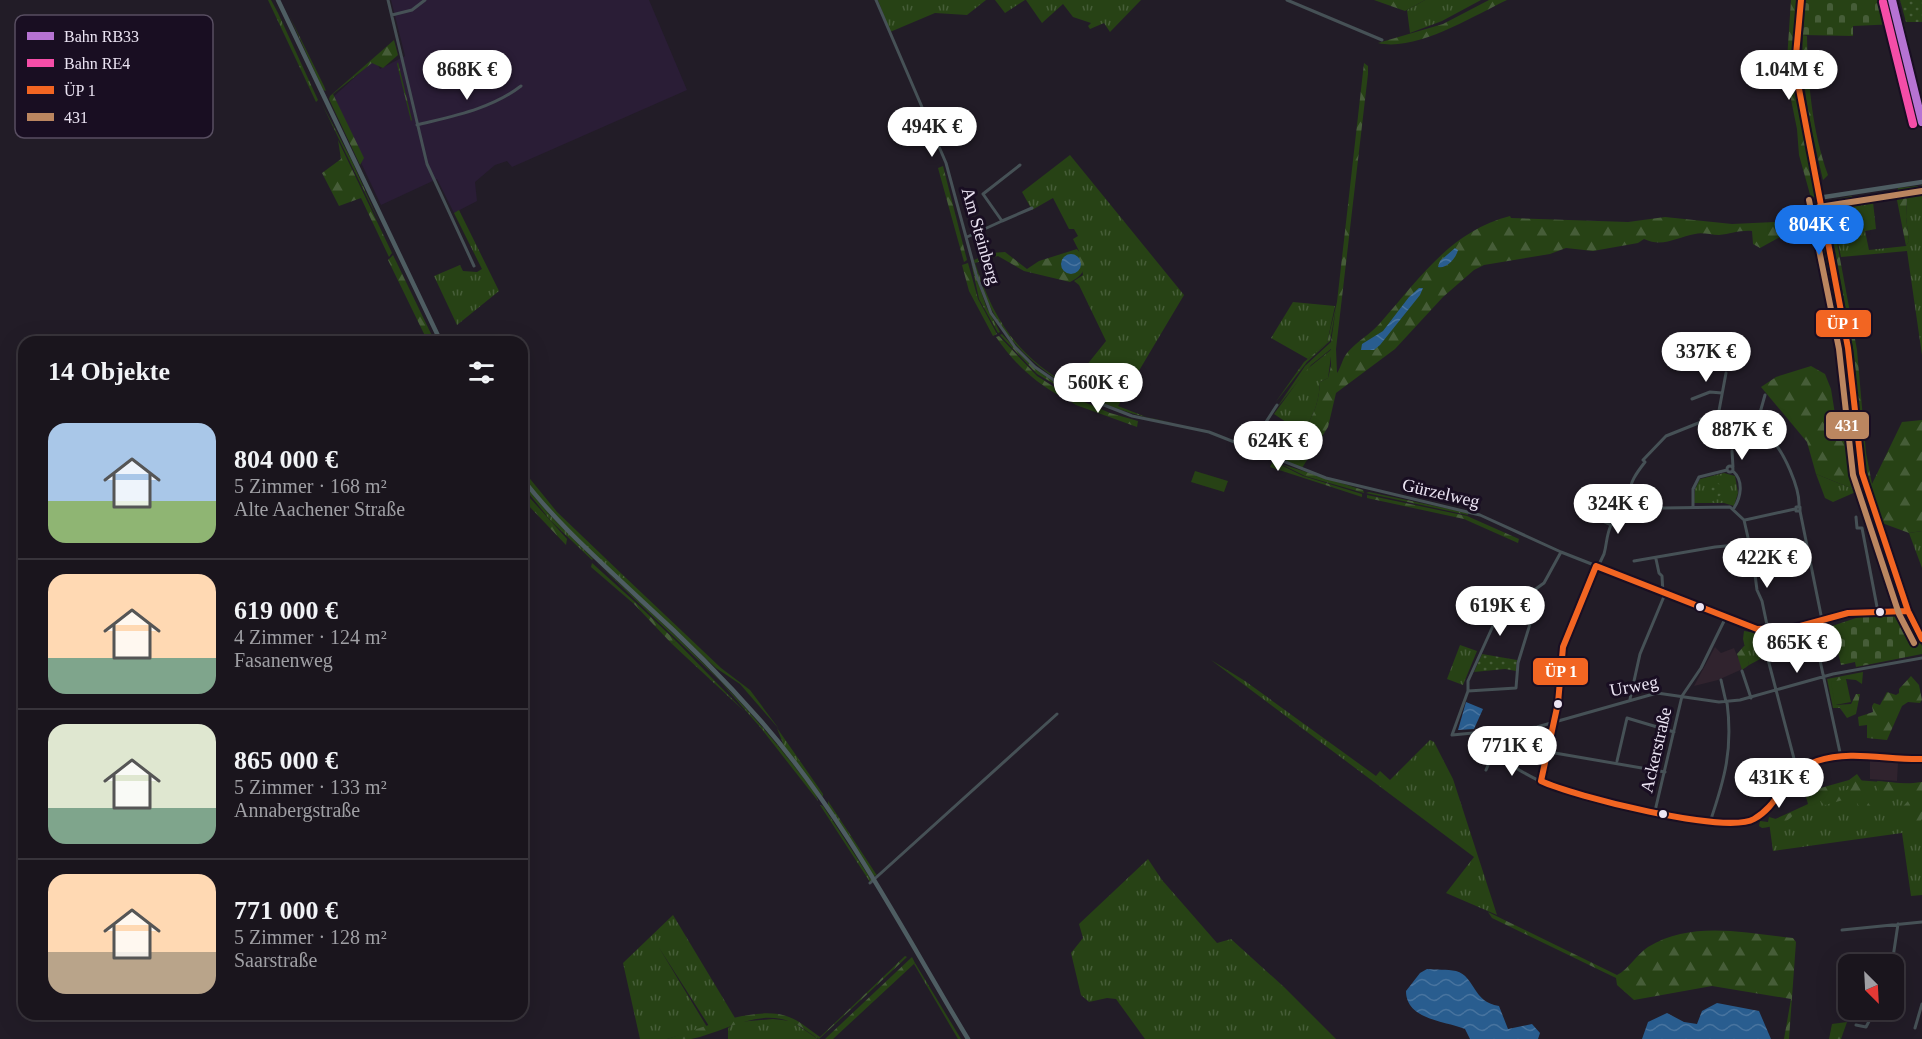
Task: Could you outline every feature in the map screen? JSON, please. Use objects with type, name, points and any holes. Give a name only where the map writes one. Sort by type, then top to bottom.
[{"type":"main road","points":[[278,0],[438,336]]},
{"type":"main road","points":[[1801,0],[1797,71],[1818,198],[1851,365],[1862,473],[1908,610],[1922,639]]},
{"type":"main road","points":[[1818,198],[1922,182]]},
{"type":"main road","points":[[528,485],[560,524],[706,661],[762,723],[823,801],[968,1039]]},
{"type":"street","points":[[388,0],[427,164],[474,267]]},
{"type":"street","points":[[392,15],[412,10],[425,0]]},
{"type":"street","name":"Am Steinberg","points":[[876,0],[946,163],[976,274],[991,313],[1002,332],[1035,367],[1081,396],[1137,417],[1203,430],[1249,448]]},
{"type":"street","points":[[1287,0],[1382,40]]},
{"type":"street","points":[[417,125],[472,111],[499,101],[521,86]]},
{"type":"street","points":[[1002,221],[983,194],[1020,165]]},
{"type":"street","points":[[967,237],[1032,208]]},
{"type":"street","points":[[1717,418],[1726,373]]},
{"type":"street","points":[[1692,399],[1710,392],[1722,393]]},
{"type":"street","points":[[1756,428],[1765,395]]},
{"type":"street","points":[[1249,448],[1277,405]]},
{"type":"street","points":[[1541,781],[1554,722],[1563,647],[1607,544],[1605,540],[1611,525],[1616,523],[1626,498],[1624,493],[1629,491],[1643,460],[1665,437],[1701,422],[1701,419],[1717,418],[1756,428],[1778,447],[1793,475],[1822,620]]},
{"type":"street","name":"Gürzelweg","points":[[1249,448],[1306,471],[1371,491],[1469,511],[1560,552],[1725,619],[1766,630],[1789,629],[1848,613],[1908,610]]},
{"type":"street","points":[[1732,451],[1733,469],[1741,494],[1734,508]]},
{"type":"street","points":[[1693,506],[1693,489],[1699,477],[1733,469]]},
{"type":"street","points":[[1629,491],[1631,496]]},
{"type":"street","points":[[1626,498],[1631,496],[1660,507],[1721,505],[1734,508],[1744,520],[1756,590],[1762,601],[1767,625],[1765,648],[1797,770]]},
{"type":"street","points":[[1744,520],[1798,508]]},
{"type":"street","points":[[1586,513],[1611,525]]},
{"type":"street","points":[[1856,517],[1857,528],[1862,528],[1867,564],[1878,612]]},
{"type":"street","points":[[1634,561],[1709,548],[1749,544]]},
{"type":"street","points":[[1536,590],[1538,598],[1518,663],[1516,688],[1468,691],[1468,681],[1497,617],[1544,583],[1560,552]]},
{"type":"street","points":[[1630,699],[1640,654],[1664,594],[1664,582],[1656,558]]},
{"type":"street","points":[[1682,696],[1701,668],[1725,619]]},
{"type":"street","points":[[1814,633],[1841,757]]},
{"type":"street","name":"Urweg","points":[[1468,691],[1452,735],[1503,731],[1554,722],[1630,699],[1664,692],[1727,702],[1751,698],[1824,677],[1922,658]]},
{"type":"street","points":[[1742,671],[1751,698]]},
{"type":"street","points":[[1710,822],[1728,762],[1730,734],[1727,702],[1721,680]]},
{"type":"street","name":"Ackerstraße","points":[[1655,811],[1682,696]]},
{"type":"street","points":[[872,881],[1057,714]]},
{"type":"street","points":[[1617,762],[1627,718],[1674,732]]},
{"type":"street","points":[[1486,770],[1503,731]]},
{"type":"street","points":[[1549,752],[1602,763],[1617,762],[1665,772]]},
{"type":"street","points":[[1493,754],[1557,788],[1655,811],[1735,825],[1756,818],[1797,770],[1818,761],[1841,757],[1922,759]]},
{"type":"street","points":[[1842,930],[1922,922]]},
{"type":"street","points":[[1894,954],[1898,924]]},
{"type":"street","points":[[1915,1028],[1922,1004]]},
{"type":"street","points":[[1856,1025],[1866,1027],[1870,1020]]},
{"type":"shaded area","points":[[391,0],[649,0],[687,90],[512,167],[507,161],[495,165],[475,182],[477,201],[454,213],[437,179],[381,205],[331,99],[375,59],[380,69],[405,56]]},
{"type":"shaded area","points":[[1715,647],[1721,653],[1734,648],[1738,658],[1743,656],[1747,667],[1718,680],[1694,686]]},
{"type":"shaded area","points":[[1870,761],[1898,763],[1897,781],[1870,779]]},
{"type":"green space","points":[[268,0],[271,0],[278,13],[318,100],[316,102]]},
{"type":"green space","points":[[878,0],[986,0],[967,15],[935,13],[890,32]]},
{"type":"green space","points":[[995,0],[1025,0],[1005,13]]},
{"type":"green space","points":[[1026,0],[1141,0],[1110,32],[1104,23],[1090,29],[1088,26],[1091,23],[1073,17],[1063,4],[1042,23]]},
{"type":"green space","points":[[1374,0],[1425,0],[1405,11]]},
{"type":"green space","points":[[1425,0],[1481,0],[1442,21],[1410,33],[1407,10]]},
{"type":"green space","points":[[1489,0],[1507,0],[1427,38],[1393,44],[1378,43],[1443,24]]},
{"type":"green space","points":[[1791,0],[1799,0],[1795,36],[1796,85],[1815,197],[1811,198],[1799,155],[1797,129],[1786,75]]},
{"type":"green space","points":[[1805,0],[1891,0],[1897,24],[1853,26],[1853,36],[1803,35]]},
{"type":"green space","points":[[1896,0],[1904,23],[1922,108],[1899,12]]},
{"type":"green space","points":[[1900,0],[1922,0],[1922,22],[1906,22]]},
{"type":"green space","points":[[289,15],[324,86],[326,91],[323,90]]},
{"type":"green space","points":[[1803,35],[1807,36],[1808,71],[1818,141],[1828,175],[1823,180],[1805,91]]},
{"type":"green space","points":[[394,40],[398,55],[383,68],[372,63],[333,94],[364,158],[360,165],[329,99],[330,96]]},
{"type":"green space","points":[[398,62],[412,120],[411,121],[397,64]]},
{"type":"green space","points":[[1364,63],[1368,66],[1368,74],[1336,349],[1337,373],[1347,353],[1377,326],[1438,258],[1470,233],[1510,216],[1511,218],[1628,222],[1665,217],[1732,224],[1793,221],[1817,214],[1833,281],[1828,284],[1811,223],[1804,224],[1760,248],[1753,244],[1752,231],[1719,235],[1698,233],[1664,242],[1644,239],[1638,243],[1593,251],[1566,248],[1550,254],[1484,265],[1474,270],[1443,297],[1395,349],[1336,393],[1328,427],[1302,468],[1283,460],[1284,450],[1310,420],[1317,403],[1320,382],[1328,378],[1331,366],[1331,349],[1311,365],[1276,409],[1305,366],[1331,342],[1336,308],[1330,341],[1307,362],[1275,403],[1304,362],[1327,343],[1337,302]]},
{"type":"green space","points":[[322,104],[351,159],[380,224]]},
{"type":"green space","points":[[338,140],[392,253],[389,257],[361,198],[339,206],[322,173],[341,159]]},
{"type":"green space","points":[[1070,155],[1184,295],[1118,406],[1146,417],[1174,423],[1145,417],[1117,408],[1062,383],[1038,365],[1017,345],[999,322],[985,295],[974,260],[989,300],[1009,334],[1035,362],[1070,386],[1106,341],[1079,285],[1074,281],[1083,275],[1079,251],[1073,239],[1078,236],[1074,229],[1069,229],[1053,198],[1032,210],[1022,192]]},
{"type":"green space","points":[[943,166],[967,260],[964,262],[938,168]]},
{"type":"green space","points":[[1922,185],[1922,355],[1907,251],[1841,257],[1830,205],[1833,200],[1852,196],[1854,205],[1873,202],[1876,229],[1865,231],[1869,250],[1906,246],[1909,241],[1906,217],[1907,198]]},
{"type":"green space","points":[[1918,186],[1917,191],[1907,198],[1906,217],[1909,241],[1906,246],[1896,195],[1898,188]]},
{"type":"green space","points":[[1833,200],[1830,205],[1857,350],[1866,453],[1872,484],[1902,422],[1922,420],[1922,531],[1909,533],[1882,523],[1863,459],[1854,354],[1827,206],[1827,201]]},
{"type":"green space","points":[[459,210],[499,291],[457,325],[434,276],[460,265],[463,271],[477,272],[482,269],[454,213]]},
{"type":"green space","points":[[1077,249],[1083,259],[1084,268],[1080,276],[1070,282],[1024,271],[998,256],[975,263],[974,260],[991,253],[1005,252],[1027,269],[1039,261]]},
{"type":"green space","points":[[393,255],[432,336],[425,336],[388,260]]},
{"type":"green space","points":[[971,262],[986,306],[1000,332],[998,333],[979,299]]},
{"type":"green space","points":[[968,263],[978,299],[997,334],[993,336],[969,291],[962,265]]},
{"type":"green space","points":[[1838,282],[1853,355],[1862,460],[1869,489],[1861,460],[1852,360]]},
{"type":"green space","points":[[1834,284],[1849,366],[1855,451],[1863,488],[1858,491],[1816,474],[1807,442],[1761,387],[1776,377],[1811,366],[1825,374],[1831,389],[1838,433],[1853,434],[1850,427],[1848,376],[1831,285]]},
{"type":"green space","points":[[1293,302],[1335,306],[1327,343],[1308,359],[1271,338]]},
{"type":"green space","points":[[1002,334],[1028,362],[1065,390],[1037,374],[1000,335]]},
{"type":"green space","points":[[999,336],[1037,376],[1062,392],[1060,396],[1041,384],[1016,363],[996,337]]},
{"type":"green space","points":[[1332,349],[1328,378],[1320,382],[1317,403],[1310,420],[1284,450],[1283,460],[1274,457],[1289,424],[1274,414],[1306,370]]},
{"type":"green space","points":[[1068,395],[1110,413],[1138,421],[1137,427],[1076,405],[1065,398]]},
{"type":"green space","points":[[1273,461],[1303,476],[1362,494],[1362,497],[1270,467]]},
{"type":"green space","points":[[1281,464],[1363,490],[1364,493],[1305,476]]},
{"type":"green space","points":[[1195,471],[1228,481],[1224,492],[1191,482]]},
{"type":"green space","points":[[1724,473],[1735,476],[1738,493],[1734,506],[1724,503],[1694,503],[1695,489],[1700,479]]},
{"type":"green space","points":[[1816,474],[1858,491],[1833,502],[1825,498]]},
{"type":"green space","points":[[528,476],[557,512],[626,578],[620,578],[564,525],[528,483]]},
{"type":"green space","points":[[1713,483],[1719,483],[1723,490],[1719,497],[1713,497],[1709,493],[1709,487]]},
{"type":"green space","points":[[528,488],[549,514],[593,559],[592,560],[551,521],[528,492]]},
{"type":"green space","points":[[1366,493],[1468,513],[1468,515]]},
{"type":"green space","points":[[1367,495],[1467,516],[1519,539],[1518,543],[1464,519],[1367,498]]},
{"type":"green space","points":[[529,497],[567,539],[566,545],[528,505]]},
{"type":"green space","points":[[1922,531],[1922,568],[1909,533]]},
{"type":"green space","points":[[596,562],[675,635],[725,686],[749,712],[812,788],[818,801],[760,727],[720,681]]},
{"type":"green space","points":[[592,563],[635,602],[634,604],[591,567]]},
{"type":"green space","points":[[620,578],[626,578],[721,668],[750,690],[779,729],[740,684],[716,668]]},
{"type":"green space","points":[[635,602],[676,641],[672,644],[634,604]]},
{"type":"green space","points":[[1903,616],[1922,646],[1922,654],[1856,667],[1855,662],[1841,665],[1832,626],[1859,617]]},
{"type":"green space","points":[[1744,631],[1762,634],[1764,657],[1749,665],[1743,639]]},
{"type":"green space","points":[[676,641],[744,711],[672,644]]},
{"type":"green space","points":[[1460,645],[1477,651],[1463,685],[1447,679]]},
{"type":"green space","points":[[1746,646],[1749,665],[1742,670],[1737,654]]},
{"type":"green space","points":[[1482,654],[1517,660],[1516,671],[1505,669],[1474,672]]},
{"type":"green space","points":[[1211,660],[1245,681],[1376,776],[1380,771],[1390,780],[1430,740],[1434,742],[1453,779],[1497,915],[1446,893],[1474,857]]},
{"type":"green space","points":[[1863,672],[1862,684],[1856,680],[1846,679],[1836,705],[1851,704],[1856,694],[1860,694],[1856,714],[1847,718],[1840,708],[1833,708],[1827,679]]},
{"type":"green space","points":[[1911,676],[1919,685],[1922,700],[1920,703],[1908,702],[1902,706],[1887,740],[1867,738],[1867,725],[1859,726],[1858,717],[1873,712],[1874,703],[1880,705],[1887,692],[1896,695],[1899,693],[1899,689]]},
{"type":"green space","points":[[1846,679],[1851,702],[1835,705],[1831,682]]},
{"type":"green space","points":[[777,728],[823,794],[823,797],[784,746]]},
{"type":"green space","points":[[1857,774],[1864,784],[1863,796],[1872,808],[1870,816],[1864,814],[1857,803],[1843,800],[1825,805],[1821,802],[1822,798],[1852,788],[1853,783],[1815,795],[1814,792],[1817,789],[1849,780]]},
{"type":"green space","points":[[1856,780],[1922,785],[1922,895],[1911,896],[1902,833],[1773,851],[1769,822],[1808,804],[1806,797]]},
{"type":"green space","points":[[1877,781],[1922,782],[1922,798],[1911,797],[1911,791],[1879,793]]},
{"type":"green space","points":[[828,801],[877,875],[874,876],[828,805]]},
{"type":"green space","points":[[1908,801],[1913,804],[1922,802],[1922,819],[1919,823],[1906,822],[1902,816],[1894,816]]},
{"type":"green space","points":[[820,805],[823,806],[872,881],[870,882]]},
{"type":"green space","points":[[1795,811],[1782,823],[1762,828],[1759,826],[1760,821],[1768,822],[1769,817],[1776,819]]},
{"type":"green space","points":[[1148,859],[1162,880],[1217,943],[1231,939],[1336,1039],[1145,1039],[1116,999],[1107,998],[1089,1002],[1081,995],[1071,953],[1083,938],[1079,924]]},
{"type":"green space","points":[[1488,912],[1617,975],[1648,947],[1682,934],[1719,930],[1793,938],[1796,942],[1789,1039],[1784,1039],[1791,999],[1712,986],[1634,1000],[1617,985],[1616,978],[1492,918]]},
{"type":"green space","points":[[673,915],[735,1018],[709,1026],[658,946],[707,1027],[667,1039],[640,1039],[623,963]]},
{"type":"green space","points":[[905,956],[907,957],[819,1039],[791,1022],[778,1018],[766,1018],[740,1023],[691,1039],[667,1039],[728,1019],[761,1014],[789,1017],[820,1037]]},
{"type":"green space","points":[[912,957],[915,963],[833,1039],[825,1039]]},
{"type":"green space","points":[[915,963],[961,1039],[958,1039]]},
{"type":"green space","points":[[773,1019],[791,1021],[818,1039],[728,1039],[728,1028],[738,1022]]},
{"type":"green space","points":[[1847,1022],[1841,1039],[1829,1039],[1832,1024]]},
{"type":"water","points":[[1455,248],[1458,250],[1448,265],[1438,267],[1440,261]]},
{"type":"water","points":[[1071,254],[1078,257],[1081,264],[1078,271],[1071,274],[1064,271],[1061,264],[1064,257]]},
{"type":"water","points":[[1419,288],[1423,288],[1420,295],[1380,345],[1374,350],[1361,350],[1362,344],[1383,331],[1409,297]]},
{"type":"water","points":[[1466,702],[1483,709],[1474,729],[1458,730]]},
{"type":"water","points":[[1427,969],[1453,970],[1462,974],[1484,1000],[1499,1006],[1508,1029],[1532,1024],[1540,1033],[1538,1039],[1470,1039],[1465,1029],[1420,1014],[1408,1001],[1406,991],[1420,973]]},
{"type":"water","points":[[1717,1003],[1759,1011],[1771,1039],[1642,1039],[1648,1022],[1667,1013],[1684,1022],[1697,1024],[1702,1011]]},
{"type":"rail line","name":"RB33","points":[[1892,0],[1922,122]]},
{"type":"rail line","name":"RE4","points":[[1883,2],[1913,124]]},
{"type":"transit line","points":[[1801,0],[1796,55],[1799,89],[1848,348],[1862,473],[1908,611],[1922,639]]},
{"type":"transit line","name":"431","points":[[1819,207],[1922,191]]},
{"type":"transit line","name":"431","points":[[1809,200],[1839,349],[1853,475],[1899,614],[1914,643]]},
{"type":"transit line","points":[[1596,566],[1757,629],[1793,628],[1848,613],[1908,611]]},
{"type":"transit line","points":[[1541,781],[1558,703],[1563,647],[1596,566]]},
{"type":"transit line","points":[[1541,781],[1584,796],[1649,812],[1713,822],[1738,823],[1754,819],[1763,813],[1797,773],[1817,761],[1843,756],[1922,759]]}]
